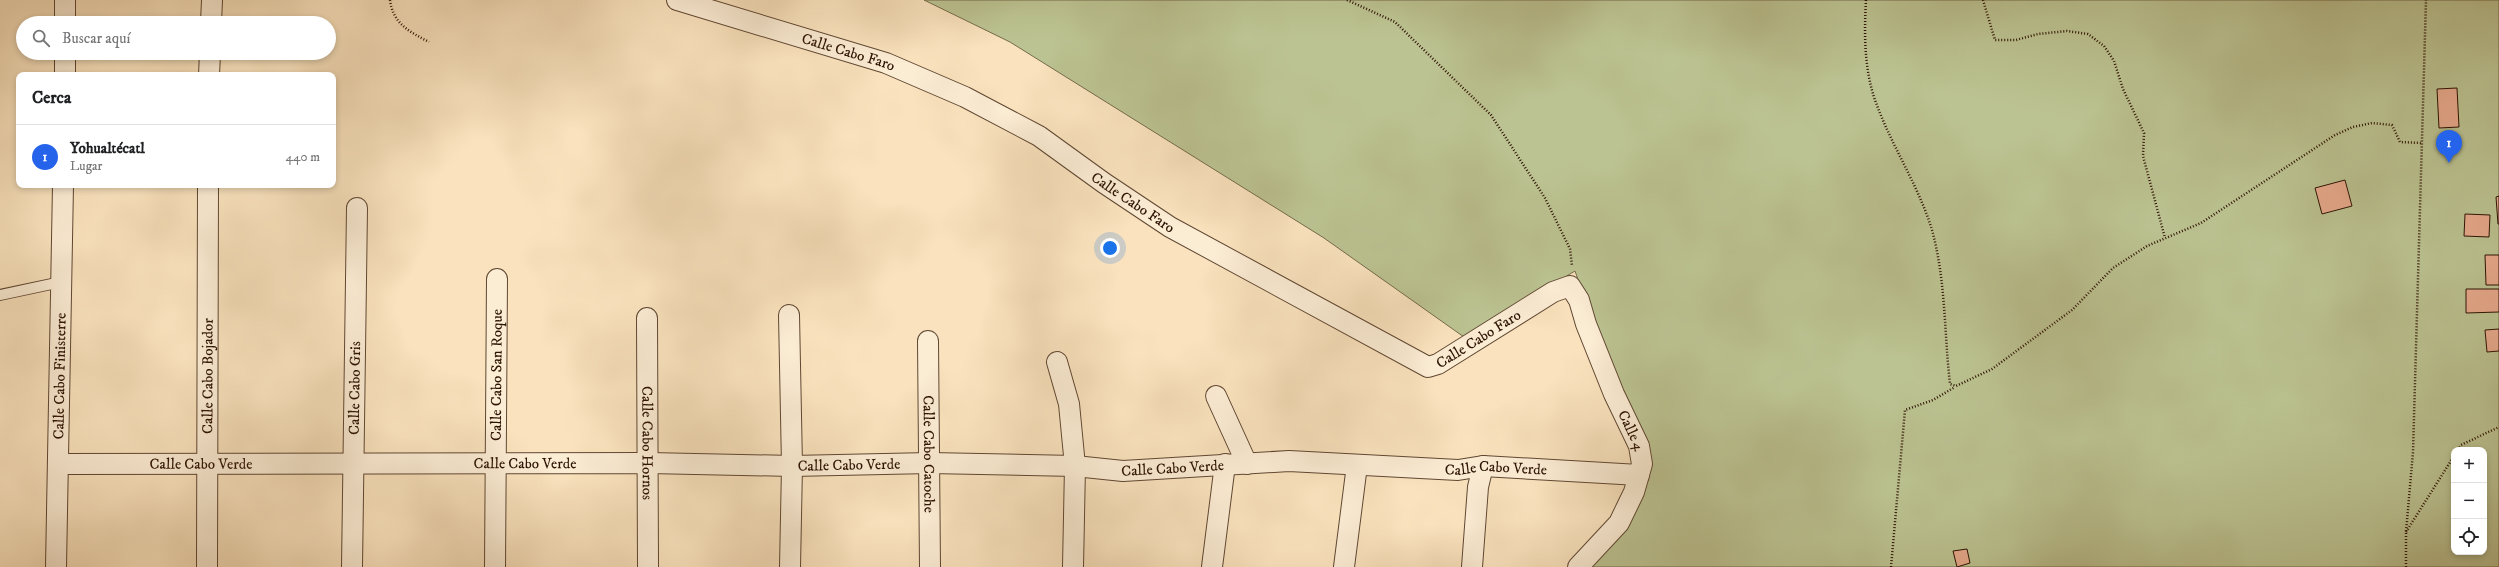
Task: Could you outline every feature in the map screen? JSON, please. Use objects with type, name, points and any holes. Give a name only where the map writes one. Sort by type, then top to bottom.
[{"type":"street","points":[[65,0],[65,16]]},
{"type":"street","points":[[211,16],[212,0]]},
{"type":"street","name":"Calle Cabo Faro","points":[[677,0],[886,63],[965,97],[1039,136],[1170,227],[1428,367],[1438,364],[1553,292],[1573,289]]},
{"type":"street","points":[[65,60],[65,72]]},
{"type":"street","points":[[209,72],[210,60]]},
{"type":"street","name":"Calle Cabo Finisterre","points":[[56,567],[63,188]]},
{"type":"street","name":"Calle Cabo Bojador","points":[[207,567],[208,188]]},
{"type":"street","name":"Calle Cabo Gris","points":[[352,567],[355,463],[357,208]]},
{"type":"street","name":"Calle Cabo San Roque","points":[[495,567],[497,279]]},
{"type":"street","name":"Calle 4","points":[[1573,289],[1614,394],[1639,446],[1642,464],[1639,475],[1619,523],[1578,567]]},
{"type":"street","points":[[789,315],[792,466],[790,567]]},
{"type":"street","name":"Calle Cabo Hornos","points":[[648,318],[648,567]]},
{"type":"street","name":"Calle Cabo Catoche","points":[[928,341],[930,567]]},
{"type":"street","points":[[1057,362],[1069,404],[1075,466],[1073,567]]},
{"type":"street","points":[[1216,396],[1247,464]]},
{"type":"street","name":"Calle Cabo Verde","points":[[58,464],[208,465],[355,463],[649,463],[792,466],[930,463],[1075,466],[1122,471],[1289,461],[1458,470],[1483,466],[1639,475]]},
{"type":"street","points":[[1212,567],[1225,464]]},
{"type":"street","points":[[1344,567],[1357,465]]},
{"type":"street","points":[[1472,567],[1478,487],[1483,466]]},
{"type":"lane","points":[[0,295],[61,282]]},
{"type":"path","points":[[390,0],[391,8],[402,27],[429,42]]},
{"type":"path","points":[[1347,0],[1395,22],[1491,115],[1544,198],[1570,248],[1573,289]]},
{"type":"path","points":[[1866,0],[1864,50],[1872,88],[1877,107],[1912,177],[1932,230],[1941,268],[1950,384],[1956,386]]},
{"type":"path","points":[[1983,0],[1995,40],[2016,40],[2038,34],[2067,31],[2088,34],[2104,46],[2114,61],[2123,89],[2144,133],[2143,156],[2165,238]]},
{"type":"path","points":[[2406,567],[2406,532],[2414,452],[2426,0]]},
{"type":"path","points":[[1891,567],[1905,410],[1933,400],[1956,386],[1974,379],[1992,369],[2072,310],[2113,268],[2148,246],[2201,223],[2236,202],[2300,156],[2334,135],[2353,127],[2372,123],[2392,125],[2400,142],[2422,143]]},
{"type":"path","points":[[2460,447],[2461,445],[2499,428]]},
{"type":"path","points":[[2406,532],[2451,461]]},
{"type":"green space","points":[[924,0],[2499,0],[2499,567],[1582,567],[1647,476],[1575,271],[1464,337],[1324,238],[1010,42]]},
{"type":"building","points":[[2457,88],[2459,127],[2439,128],[2437,89]]},
{"type":"building","points":[[2345,180],[2352,206],[2322,214],[2315,188]]},
{"type":"building","points":[[2499,196],[2499,224],[2498,224],[2496,197]]},
{"type":"building","points":[[2465,214],[2490,215],[2489,237],[2464,236]]},
{"type":"building","points":[[2485,255],[2499,255],[2499,285],[2486,285]]},
{"type":"building","points":[[2466,289],[2499,289],[2499,312],[2466,313]]},
{"type":"building","points":[[2499,329],[2499,351],[2487,352],[2485,330]]},
{"type":"building","points":[[1967,549],[1970,563],[1957,567],[1953,551]]},
{"type":"place","name":"Yohualtécatl","points":[[2449,163]]}]
